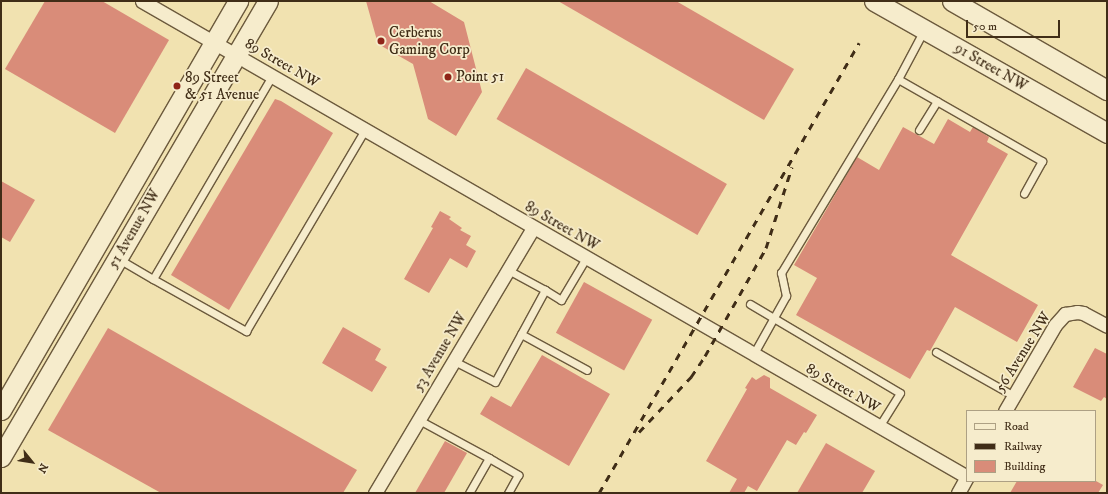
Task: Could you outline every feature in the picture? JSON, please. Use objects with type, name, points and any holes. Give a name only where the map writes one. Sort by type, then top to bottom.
[{"type":"main road","name":"51 Avenue NW","points":[[1,410],[238,1]]},
{"type":"main road","name":"51 Avenue NW","points":[[1,457],[268,1]]},
{"type":"main road","name":"91 Street NW","points":[[874,1],[1107,133]]},
{"type":"main road","points":[[952,1],[1107,90]]},
{"type":"street","name":"89 Street NW","points":[[142,1],[752,355],[966,476]]},
{"type":"street","name":"53 Avenue NW","points":[[375,493],[533,228]]},
{"type":"street","name":"56 Avenue NW","points":[[1006,410],[1055,325],[1065,314],[1083,313],[1107,326]]},
{"type":"street","points":[[958,493],[966,479]]},
{"type":"lane","points":[[752,355],[786,296],[781,273],[898,78],[924,29]]},
{"type":"lane","points":[[153,279],[272,76]]},
{"type":"lane","points":[[898,78],[1042,161],[1024,193]]},
{"type":"lane","points":[[919,130],[936,101]]},
{"type":"lane","points":[[117,258],[246,331],[365,130]]},
{"type":"lane","points":[[508,270],[561,300],[586,258]]},
{"type":"lane","points":[[454,361],[495,382],[545,290]]},
{"type":"lane","points":[[750,304],[774,317],[900,394],[879,427]]},
{"type":"lane","points":[[521,334],[587,370]]},
{"type":"lane","points":[[936,352],[1014,396]]},
{"type":"lane","points":[[419,420],[518,475],[508,493]]},
{"type":"lane","points":[[469,493],[489,458]]},
{"type":"building","points":[[45,1],[102,1],[169,40],[115,133],[5,69]]},
{"type":"building","name":"Point 51","points":[[366,1],[429,1],[464,22],[482,92],[456,136],[428,119],[413,64],[378,44]]},
{"type":"building","points":[[558,1],[676,1],[794,69],[764,120]]},
{"type":"building","points":[[526,68],[727,184],[697,235],[496,119]]},
{"type":"building","points":[[275,99],[281,101],[333,133],[229,310],[171,275]]},
{"type":"building","points":[[948,119],[970,132],[973,127],[989,137],[987,142],[1008,154],[951,255],[1038,305],[1017,342],[955,307],[930,351],[927,350],[910,379],[796,315],[817,278],[794,265],[857,157],[879,170],[903,127],[934,144]]},
{"type":"building","points":[[1,181],[35,200],[10,242],[1,237]]},
{"type":"building","points":[[440,211],[451,217],[449,219],[462,228],[460,230],[471,236],[466,245],[476,251],[467,268],[450,258],[429,293],[404,279],[433,228],[431,227]]},
{"type":"building","points":[[584,282],[652,320],[624,371],[556,333]]},
{"type":"building","points":[[343,327],[381,349],[375,360],[387,367],[372,392],[322,363]]},
{"type":"building","points":[[108,328],[357,470],[343,493],[161,493],[48,430]]},
{"type":"building","points":[[1095,348],[1107,354],[1107,399],[1104,397],[1101,401],[1073,387]]},
{"type":"building","points":[[542,355],[610,394],[569,466],[480,414],[491,396],[511,407]]},
{"type":"building","points":[[764,375],[770,378],[770,388],[817,415],[806,433],[804,432],[796,445],[787,440],[757,491],[748,486],[744,493],[729,493],[737,479],[706,461],[747,389],[745,388],[752,377],[756,380]]},
{"type":"building","points":[[445,441],[467,453],[444,493],[415,493]]},
{"type":"building","points":[[826,443],[875,471],[862,493],[797,493]]},
{"type":"building","points":[[1096,481],[1103,485],[1098,493],[1010,493],[1016,482]]},
{"type":"railway","points":[[599,493],[859,43]]},
{"type":"railway","points":[[639,432],[691,377],[705,356],[766,248],[792,167]]},
{"type":"place","name":"Cerberus Gaming Corp","points":[[381,41]]},
{"type":"place","name":"Point 51","points":[[448,77]]},
{"type":"place","name":"89 Street & 51 Avenue","points":[[177,86]]}]
